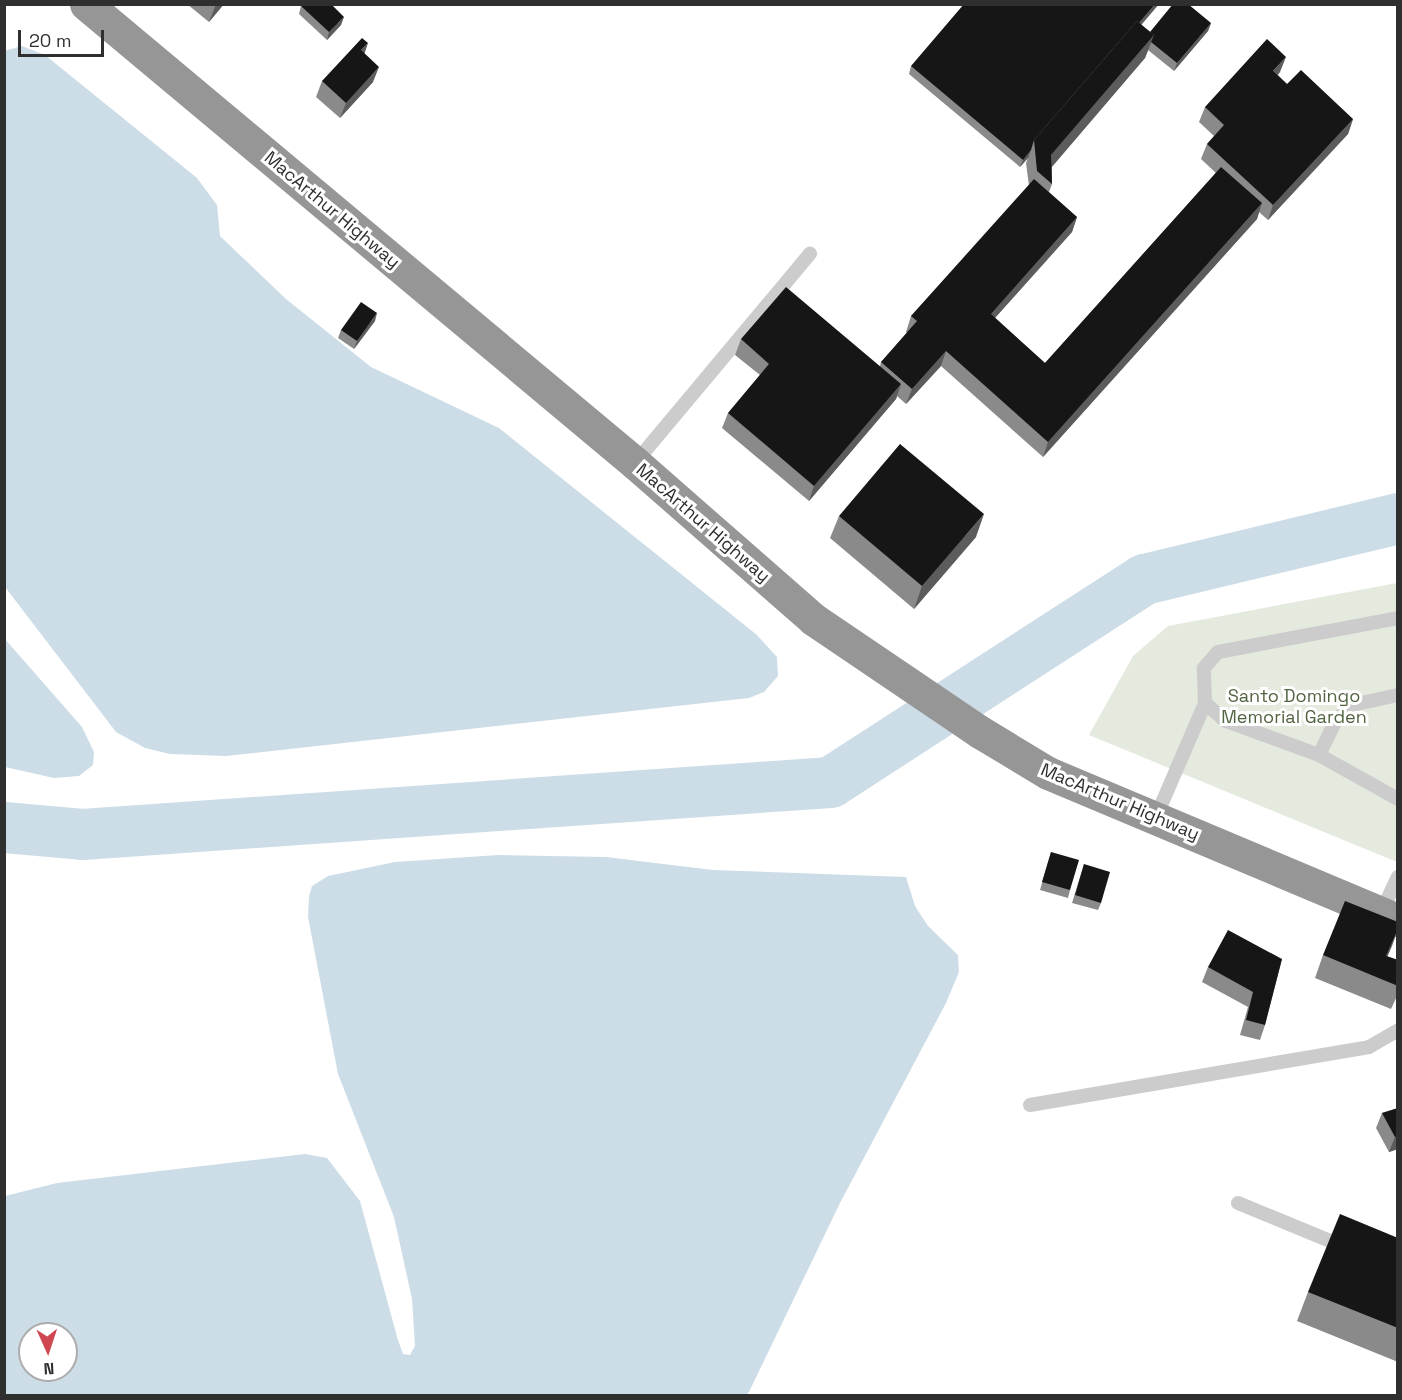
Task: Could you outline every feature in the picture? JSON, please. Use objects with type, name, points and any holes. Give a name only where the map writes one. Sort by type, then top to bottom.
[{"type":"highway","name":"MacArthur Highway","points":[[86,4],[635,463],[813,619],[1048,773],[1389,917]]},
{"type":"lane","points":[[635,463],[810,254]]},
{"type":"lane","points":[[1156,818],[1205,703],[1204,668],[1218,652],[1398,618]]},
{"type":"lane","points":[[1319,755],[1336,720],[1352,705],[1398,695]]},
{"type":"lane","points":[[1205,703],[1226,721],[1319,755],[1398,799]]},
{"type":"lane","points":[[1389,917],[1398,877]]},
{"type":"lane","points":[[1029,1105],[1369,1047],[1398,1030]]},
{"type":"lane","points":[[1238,1203],[1364,1255]]},
{"type":"green space","name":"Santo Domingo Memorial Garden","points":[[1397,583],[1397,862],[1089,735],[1133,656],[1168,626]]},
{"type":"shaded area","points":[[22,46],[45,55],[197,178],[217,205],[220,236],[286,299],[371,367],[499,428],[757,635],[777,657],[778,676],[764,692],[749,698],[226,756],[170,754],[145,748],[116,732],[5,587],[4,51]]},
{"type":"shaded area","points":[[4,638],[82,727],[94,752],[93,765],[79,776],[54,778],[5,767]]},
{"type":"shaded area","points":[[498,855],[606,857],[713,870],[906,877],[915,906],[928,926],[958,955],[959,972],[946,1003],[840,1203],[749,1392],[745,1396],[5,1395],[5,1196],[57,1183],[305,1154],[327,1158],[360,1201],[398,1340],[403,1354],[410,1355],[415,1346],[412,1299],[394,1217],[338,1074],[308,917],[312,886],[328,876],[395,862]]},
{"type":"building","points":[[303,4],[331,4],[344,17],[329,32],[301,6]]},
{"type":"building","points":[[964,4],[1155,4],[1139,23],[1137,21],[1034,140],[1031,150],[1023,160],[911,66]]},
{"type":"building","points":[[1173,4],[1188,4],[1211,23],[1177,63],[1151,42],[1154,35],[1150,32]]},
{"type":"building","points":[[1137,21],[1154,35],[1051,155],[1052,184],[1037,171],[1034,140]]},
{"type":"building","points":[[362,38],[368,43],[361,50],[379,67],[346,103],[322,81]]},
{"type":"building","points":[[1267,39],[1286,57],[1273,71],[1287,84],[1301,70],[1353,119],[1273,205],[1207,144],[1224,125],[1205,107]]},
{"type":"building","points":[[1221,167],[1262,203],[1048,442],[946,351],[912,389],[881,362],[917,321],[911,316],[1034,179],[1077,217],[991,314],[1045,363]]},
{"type":"building","points":[[786,287],[901,384],[814,486],[728,413],[769,364],[741,339]]},
{"type":"building","points":[[361,302],[377,313],[357,341],[341,330]]},
{"type":"building","points":[[900,444],[984,514],[922,586],[839,516]]},
{"type":"building","points":[[1051,852],[1079,860],[1070,890],[1042,882]]},
{"type":"building","points":[[1084,864],[1110,872],[1101,903],[1075,895]]},
{"type":"building","points":[[1345,901],[1398,922],[1398,929],[1386,956],[1398,960],[1398,986],[1323,955]]},
{"type":"building","points":[[1228,930],[1282,959],[1265,1025],[1246,1020],[1253,992],[1208,967]]},
{"type":"building","points":[[1398,1108],[1398,1136],[1395,1137],[1382,1113]]},
{"type":"building","points":[[1340,1214],[1398,1238],[1398,1328],[1308,1292]]},
{"type":"waterway","points":[[4,827],[82,834],[830,782],[1144,579],[1398,518]]}]
